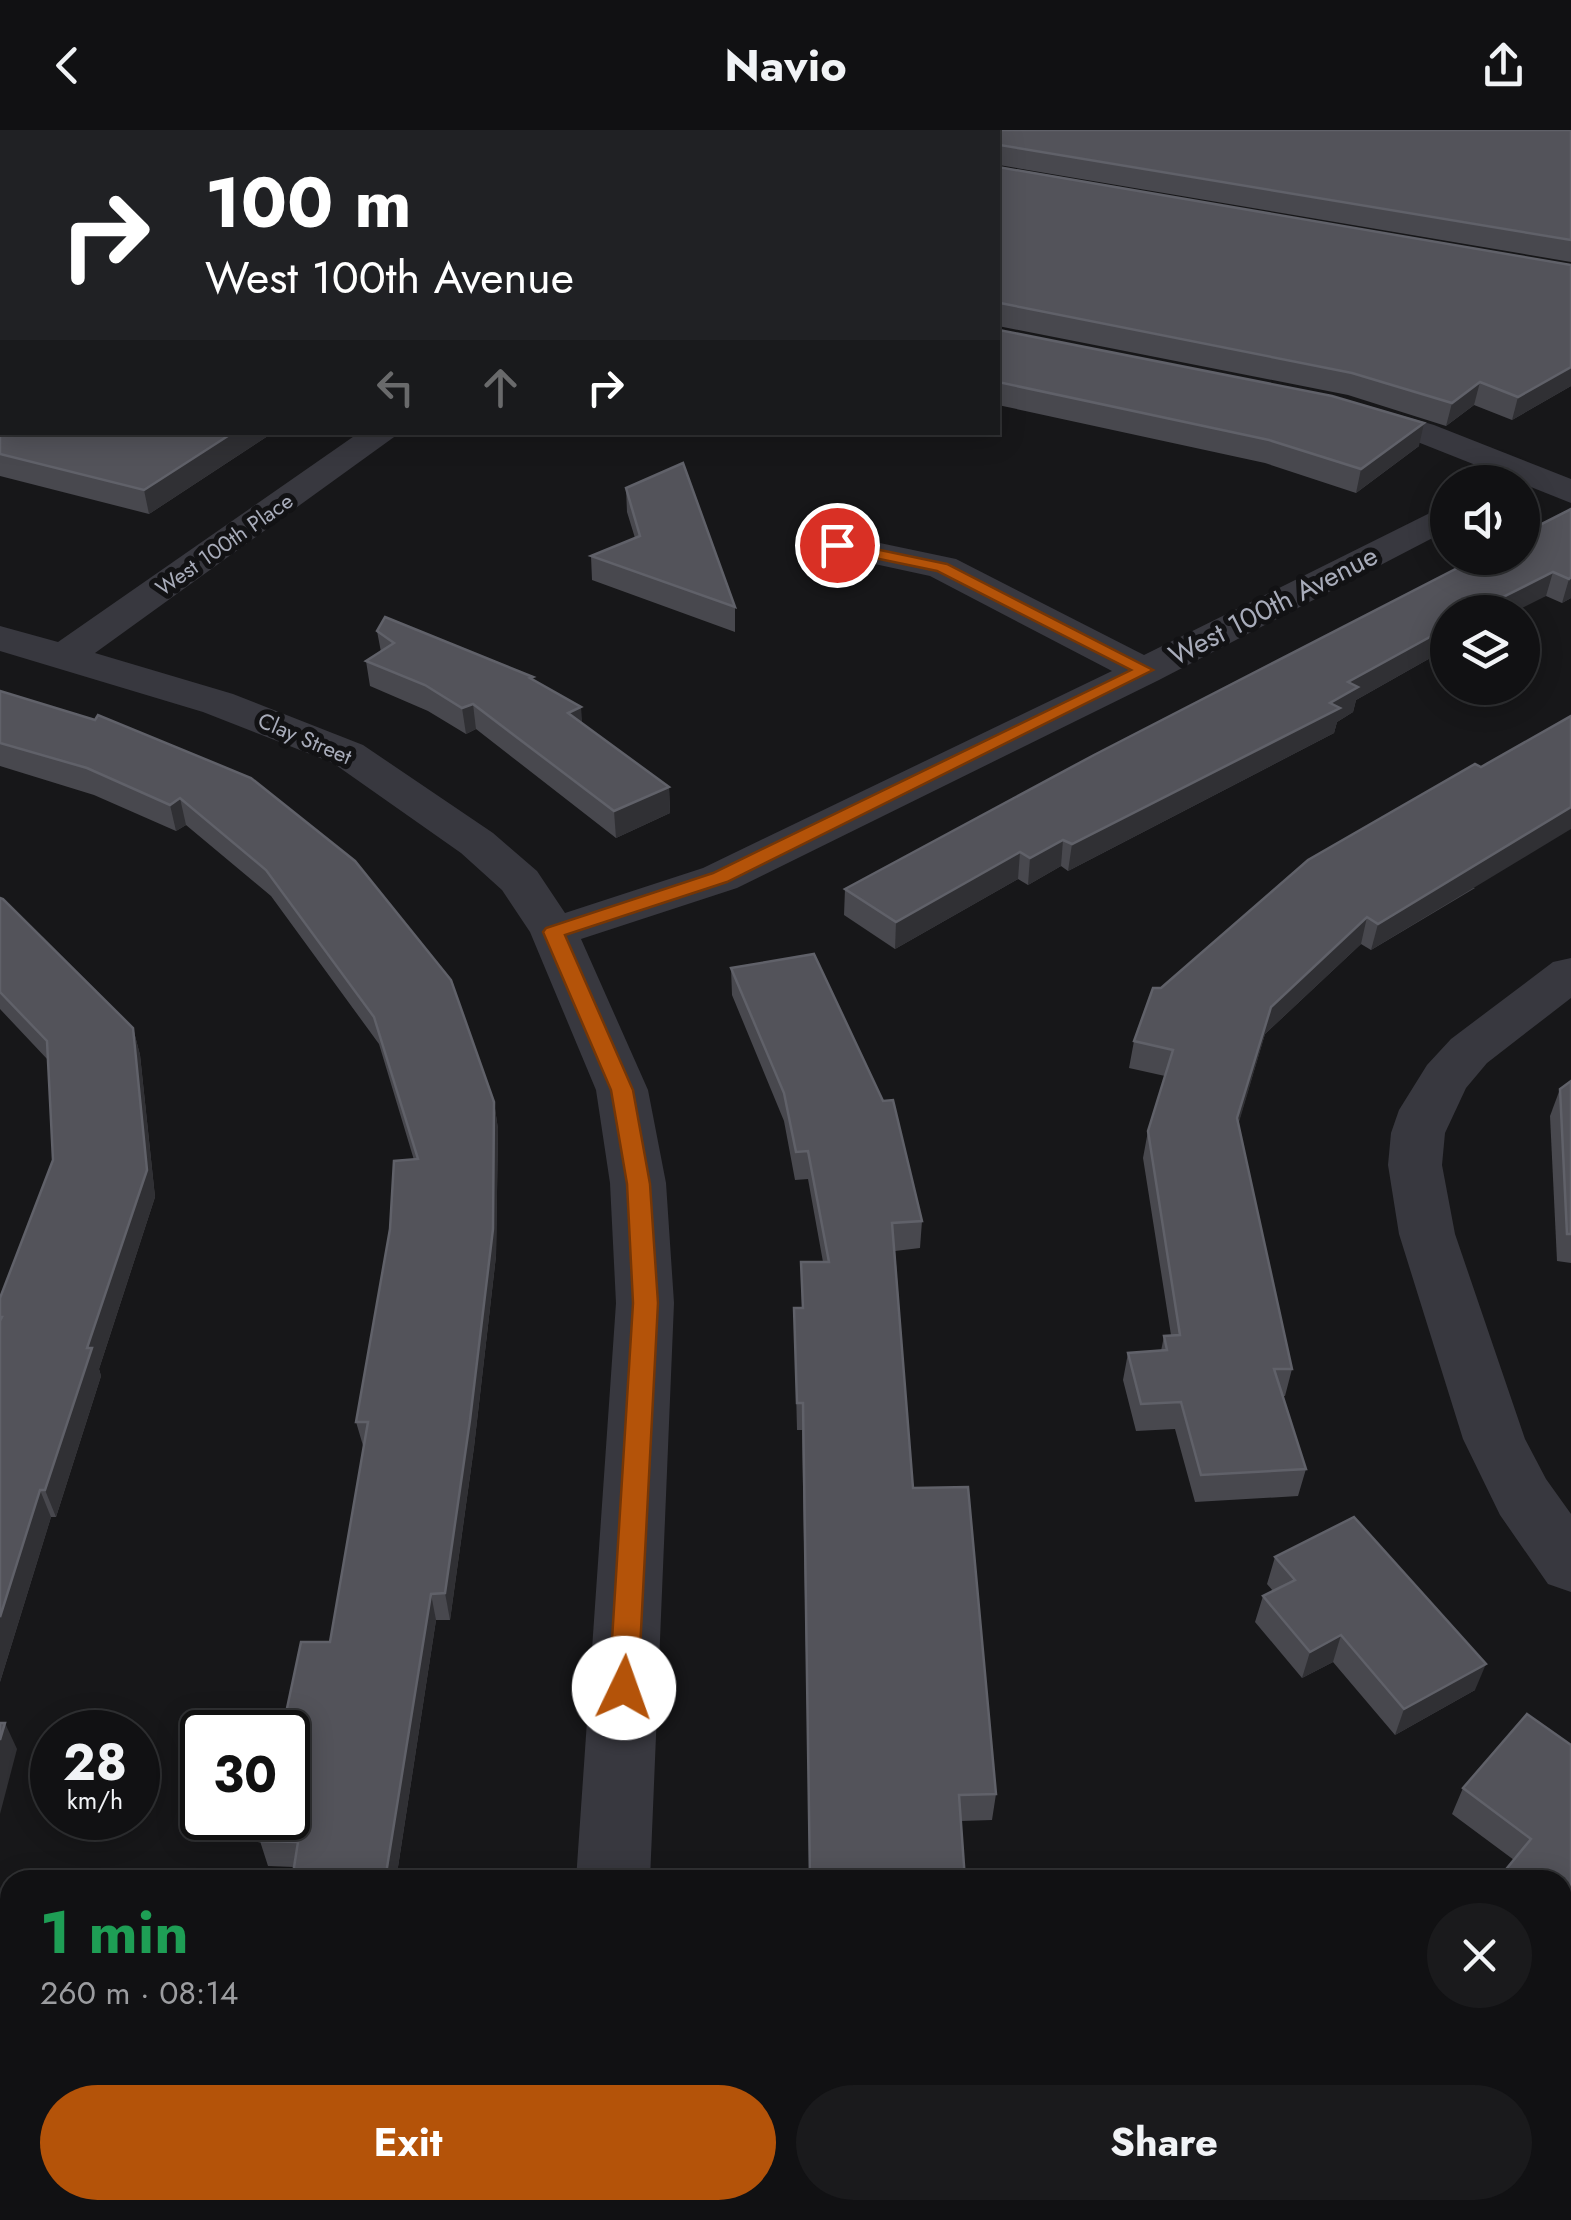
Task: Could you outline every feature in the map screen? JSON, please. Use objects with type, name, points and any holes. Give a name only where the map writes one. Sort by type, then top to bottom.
[{"type":"street","points":[[1320,403],[1422,432],[1499,465]]},
{"type":"street","name":"West 100th Place","points":[[64,656],[380,435]]},
{"type":"street","points":[[1540,481],[1571,452]]},
{"type":"street","name":"West 100th Avenue","points":[[554,932],[720,878],[1430,524]]},
{"type":"street","points":[[837,545],[942,568],[1144,670]]},
{"type":"street","name":"Clay Street","points":[[0,638],[218,703],[348,754],[478,843],[520,881],[554,932]]},
{"type":"street","points":[[554,932],[622,1090],[641,1223],[646,1303],[614,1870]]},
{"type":"street","points":[[1571,973],[1469,1051],[1446,1077],[1426,1110],[1418,1133],[1415,1165],[1427,1234],[1501,1454],[1523,1496],[1571,1564]]},
{"type":"building","points":[[1000,130],[1571,130],[1571,240],[1000,145]]},
{"type":"building","points":[[1000,167],[1571,265],[1571,367],[1518,397],[1480,382],[1452,403],[1352,373],[1000,303]]},
{"type":"building","points":[[1000,330],[1332,396],[1424,423],[1361,469],[1269,440],[1000,382]]},
{"type":"building","points":[[0,435],[229,435],[144,490],[0,454]]},
{"type":"building","points":[[683,463],[735,607],[591,556],[640,536],[626,488]]},
{"type":"building","points":[[1571,509],[1569,579],[1553,572],[1507,595],[1430,595],[1430,637],[1348,682],[1358,687],[1330,703],[1340,708],[1072,844],[1063,840],[1030,858],[1020,852],[896,922],[845,889],[1094,755],[1444,575],[1540,575],[1540,525]]},
{"type":"building","points":[[385,617],[533,677],[530,678],[581,707],[568,713],[669,787],[614,811],[473,704],[462,708],[425,685],[366,661],[394,643],[377,631]]},
{"type":"building","points":[[0,691],[95,720],[98,715],[251,778],[355,861],[451,980],[494,1102],[493,1229],[470,1420],[445,1593],[431,1594],[387,1870],[294,1870],[298,1842],[260,1841],[310,1840],[310,1710],[287,1710],[301,1642],[330,1642],[368,1422],[356,1422],[390,1229],[394,1161],[418,1159],[374,1017],[266,870],[180,798],[170,805],[87,768],[0,743]]},
{"type":"building","points":[[1571,716],[1571,807],[1378,924],[1367,917],[1271,1007],[1237,1118],[1292,1369],[1274,1369],[1306,1469],[1201,1475],[1181,1402],[1141,1404],[1128,1353],[1167,1350],[1164,1336],[1180,1335],[1148,1131],[1173,1050],[1134,1041],[1153,988],[1161,988],[1308,860],[1475,764],[1481,767]]},
{"type":"building","points":[[0,898],[133,1028],[147,1170],[87,1348],[92,1348],[45,1490],[40,1490],[0,1617],[0,1298],[53,1160],[47,1041],[0,992]]},
{"type":"building","points":[[814,954],[883,1101],[893,1100],[922,1221],[892,1223],[913,1488],[968,1487],[996,1794],[959,1795],[964,1870],[810,1870],[803,1403],[797,1403],[794,1308],[803,1308],[801,1262],[829,1262],[808,1151],[796,1152],[784,1093],[731,968]]},
{"type":"building","points":[[1571,1081],[1571,1234],[1567,1234],[1560,1089]]},
{"type":"building","points":[[1354,1517],[1486,1664],[1404,1709],[1341,1635],[1310,1652],[1263,1596],[1295,1580],[1275,1557]]},
{"type":"building","points":[[1527,1714],[1571,1745],[1571,1870],[1505,1870],[1531,1839],[1463,1788]]},
{"type":"route","points":[[624,1688],[646,1303],[638,1184],[622,1090],[554,932],[720,878],[1144,670],[942,568],[837,545]]}]
